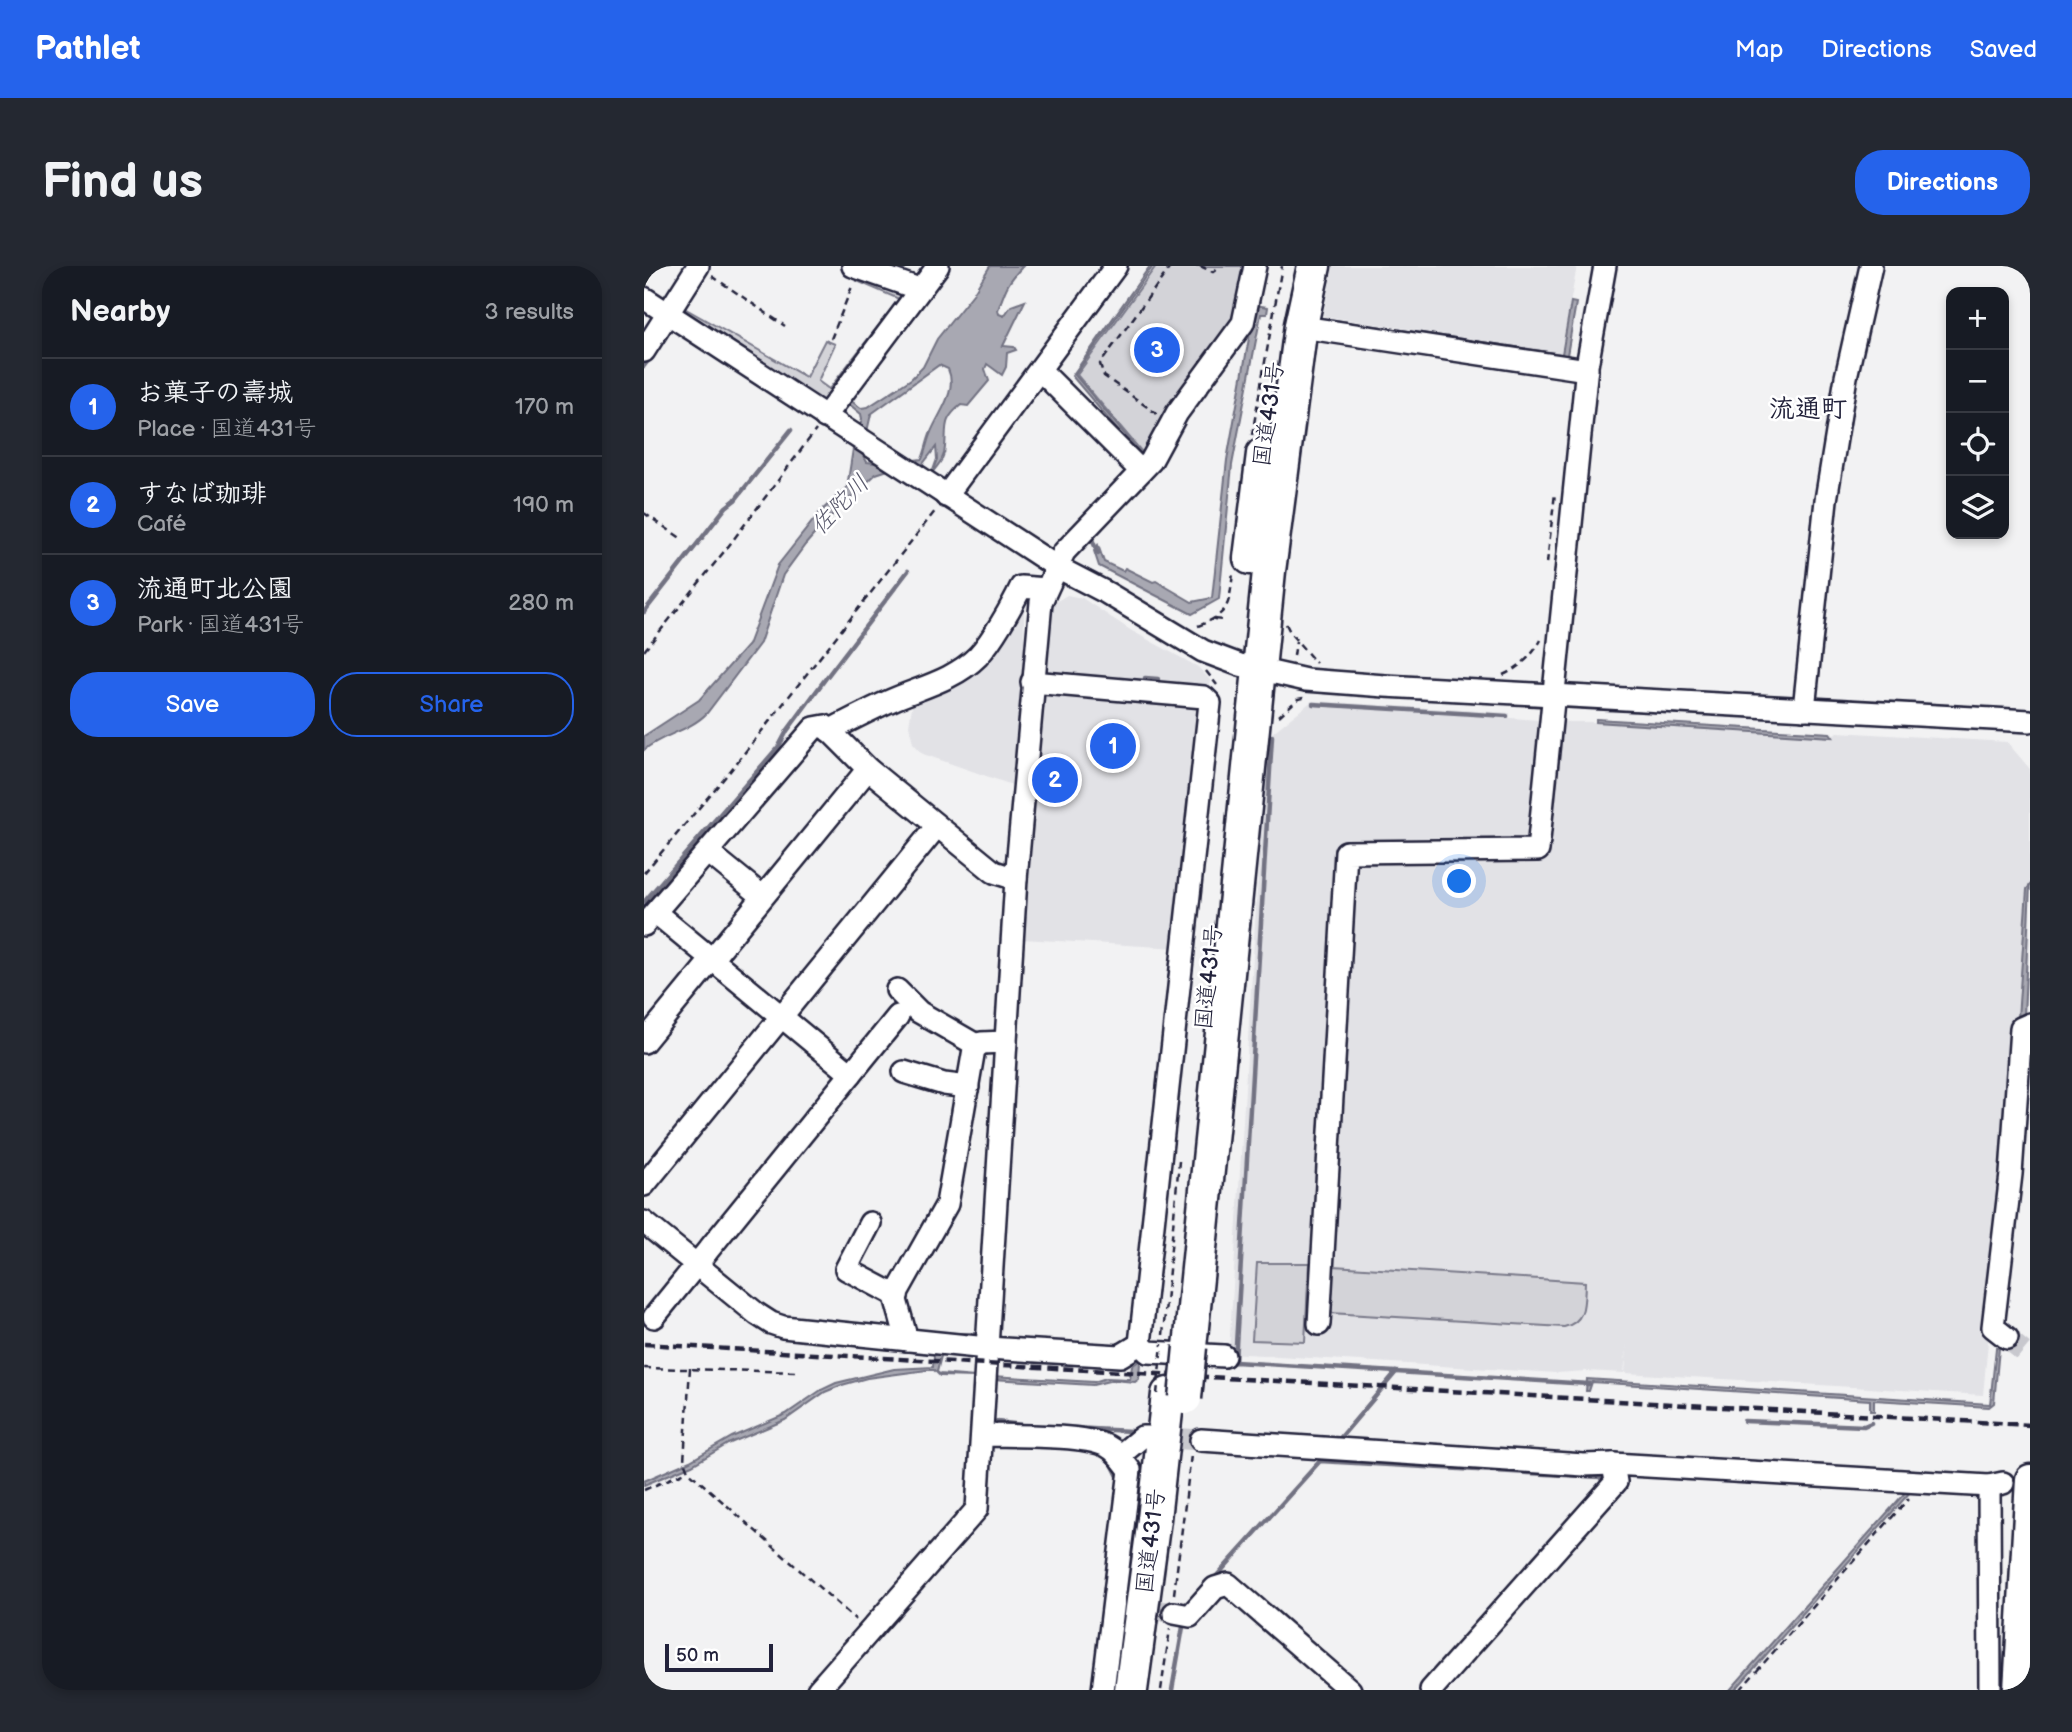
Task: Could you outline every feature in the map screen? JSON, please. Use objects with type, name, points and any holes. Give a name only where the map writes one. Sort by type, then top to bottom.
[{"type":"highway","name":"国道431号","points":[[1249,668],[1255,510],[1279,350],[1295,266]]},
{"type":"highway","name":"国道431号","points":[[1131,1690],[1170,1396],[1249,668],[1301,325],[1314,266]]},
{"type":"highway","name":"国道431号","points":[[1148,1690],[1172,1521],[1170,1396]]},
{"type":"main road","points":[[2007,1483],[2018,1690]]},
{"type":"street","points":[[644,351],[698,266]]},
{"type":"street","points":[[830,420],[919,289],[938,266]]},
{"type":"street","points":[[943,494],[1040,370],[1116,266]]},
{"type":"street","points":[[818,1690],[977,1509],[1016,879],[1038,617],[1046,589],[1064,552],[1152,461],[1177,413],[1243,323],[1255,266]]},
{"type":"street","points":[[1319,1324],[1346,852],[1538,850],[1587,370],[1605,266]]},
{"type":"street","points":[[1804,709],[1826,500],[1846,377],[1871,266]]},
{"type":"street","points":[[856,267],[919,289]]},
{"type":"street","points":[[644,298],[1057,567],[1107,593],[1203,652],[1249,668],[1306,680],[2030,722]]},
{"type":"street","points":[[1315,329],[1587,370]]},
{"type":"street","points":[[1040,370],[1141,471]]},
{"type":"street","points":[[829,731],[954,674],[979,655],[1021,587],[1046,589]]},
{"type":"street","points":[[1032,682],[1203,697],[1210,703],[1140,1344]]},
{"type":"street","points":[[851,1074],[711,958],[650,919],[814,728],[825,726],[868,769],[994,872],[1016,879]]},
{"type":"street","points":[[644,1042],[868,769]]},
{"type":"street","points":[[644,1185],[937,826]]},
{"type":"street","points":[[708,852],[762,896]]},
{"type":"street","points":[[897,990],[919,1012],[978,1046]]},
{"type":"street","points":[[654,1317],[898,1016]]},
{"type":"street","points":[[2007,1338],[1993,1327],[2026,1026]]},
{"type":"street","points":[[907,1340],[897,1296],[914,1261],[944,1212],[974,1049],[981,1043],[1006,1042]]},
{"type":"street","points":[[904,1072],[944,1084],[968,1087]]},
{"type":"street","points":[[644,1222],[771,1323],[783,1327],[987,1348],[1120,1356],[1140,1344]]},
{"type":"street","points":[[870,1223],[846,1269],[897,1296]]},
{"type":"street","points":[[1140,1344],[1148,1352],[1224,1356]]},
{"type":"street","points":[[983,1435],[1087,1440],[1108,1447],[1130,1470],[1119,1604],[1103,1690]]},
{"type":"street","points":[[1119,1456],[1142,1437],[1147,1437]]},
{"type":"street","points":[[1197,1442],[1584,1465],[1613,1464],[1922,1482],[2007,1483],[1990,1690]]},
{"type":"street","points":[[1431,1690],[1616,1482],[1613,1464]]},
{"type":"street","points":[[1173,1615],[1190,1616],[1215,1588],[1228,1584],[1350,1690]]},
{"type":"path","points":[[698,266],[785,326]]},
{"type":"path","points":[[1162,416],[1104,376],[1100,364],[1171,266]]},
{"type":"path","points":[[1200,266],[1213,272],[1220,266]]},
{"type":"path","points":[[1250,447],[1282,266]]},
{"type":"path","points":[[831,339],[846,306],[856,267]]},
{"type":"path","points":[[644,651],[830,420]]},
{"type":"path","points":[[644,873],[731,771],[943,494]]},
{"type":"path","points":[[1548,563],[1555,494]]},
{"type":"path","points":[[644,513],[682,539]]},
{"type":"path","points":[[1188,626],[1212,619],[1230,604],[1234,564]]},
{"type":"path","points":[[1284,618],[1296,641],[1321,665]]},
{"type":"path","points":[[1212,619],[1224,620]]},
{"type":"path","points":[[1205,631],[1206,622]]},
{"type":"path","points":[[1500,676],[1527,659],[1536,650],[1543,634]]},
{"type":"path","points":[[1294,656],[1296,641]]},
{"type":"path","points":[[1288,707],[1289,696]]},
{"type":"path","points":[[1273,722],[1298,699],[1311,697]]},
{"type":"path","points":[[1170,1396],[1175,1345]]},
{"type":"path","points":[[644,1367],[799,1372]]},
{"type":"path","points":[[690,1368],[684,1461],[688,1470],[869,1631]]},
{"type":"path","points":[[1161,1690],[1197,1442]]},
{"type":"path","points":[[644,1490],[688,1470]]},
{"type":"path","points":[[1740,1690],[1922,1482]]},
{"type":"shaded area","points":[[1156,266],[1249,266],[1236,324],[1146,457],[1077,375]]},
{"type":"shaded area","points":[[1333,266],[1577,266],[1561,353],[1323,316]]},
{"type":"shaded area","points":[[861,271],[908,294],[824,407],[680,312],[679,305],[806,377],[825,340],[835,344],[818,381],[829,389],[899,299],[857,281]]},
{"type":"shaded area","points":[[1067,595],[1082,598],[1132,631],[1198,667],[1211,681],[1209,686],[1052,677],[1040,661],[1049,611],[1057,601]]},
{"type":"shaded area","points":[[1020,604],[1024,608],[1024,650],[1015,786],[923,754],[913,743],[909,725],[913,701]]},
{"type":"shaded area","points":[[1045,695],[1198,703],[1204,709],[1178,948],[1023,939],[1041,697]]},
{"type":"shaded area","points":[[1312,701],[1510,713],[1510,718],[1571,722],[1595,722],[1595,718],[2007,742],[2030,769],[2030,942],[2025,1017],[1997,1247],[1983,1395],[1625,1373],[1627,1345],[1624,1373],[1556,1373],[1229,1353],[1260,842],[1259,813],[1267,737]]},
{"type":"shaded area","points":[[1257,1263],[1309,1263],[1305,1342],[1252,1340]]},
{"type":"shaded area","points":[[1333,1266],[1585,1282],[1583,1310],[1577,1321],[1564,1327],[1330,1313]]},
{"type":"water","name":"佐陀川","points":[[990,266],[1023,266],[1007,286],[998,310],[999,314],[1004,316],[1011,306],[1025,301],[1003,346],[1014,347],[1016,350],[1007,353],[1006,367],[1002,375],[987,364],[985,369],[989,381],[968,406],[961,405],[951,415],[947,424],[945,451],[939,464],[932,473],[937,459],[936,447],[922,465],[911,470],[888,470],[876,474],[826,521],[783,575],[760,643],[707,713],[693,724],[644,750],[644,736],[699,700],[748,645],[778,565],[820,512],[847,487],[853,449],[862,419],[861,414],[849,404],[851,401],[861,408],[868,407],[911,379],[923,367],[937,339],[973,294]],"holes":[[[939,365],[948,369],[951,385],[949,393],[922,459],[883,464],[867,462],[862,454],[871,414]]]},
{"type":"water","points":[[1150,266],[1153,266],[1075,375],[1143,456],[1141,458],[1072,376]]},
{"type":"water","points":[[1571,302],[1576,303],[1566,361],[1321,324],[1322,318],[1562,354]]},
{"type":"water","points":[[1255,305],[1268,307],[1267,314],[1261,314],[1232,465],[1219,599],[1192,614],[1099,566],[1094,551],[1098,545],[1104,562],[1156,581],[1192,602],[1212,598],[1227,460]]},
{"type":"water","points":[[1596,719],[1830,733],[1833,737],[1596,722]]},
{"type":"water","points":[[2030,885],[2024,1016],[2030,1049],[2024,1145],[2019,1145],[2026,1033],[2018,1018],[2027,889]]},
{"type":"water","points":[[953,1333],[978,1333],[979,1338],[956,1337],[941,1356],[937,1372],[975,1377],[940,1376],[934,1370],[927,1370],[867,1378],[842,1385],[825,1392],[785,1420],[644,1485],[644,1481],[690,1461],[732,1437],[786,1414],[836,1383],[894,1369],[933,1367],[934,1356]]},
{"type":"water","points":[[1996,1348],[1999,1348],[1994,1403],[1989,1407],[1874,1400],[1874,1411],[1870,1411],[1870,1400],[1592,1382],[1589,1391],[1586,1391],[1587,1379],[1990,1404]]},
{"type":"water","points":[[1144,1357],[1232,1362],[1237,1360],[1232,1365],[1145,1359],[1140,1362],[1139,1379],[1135,1382],[1113,1380],[1093,1385],[993,1379],[993,1376],[1094,1382],[1106,1378],[1130,1379],[1132,1366]]},
{"type":"water","points":[[1909,1488],[1912,1490],[1735,1690],[1730,1690]]},
{"type":"waterway","points":[[644,366],[650,358]]},
{"type":"waterway","points":[[644,612],[726,507],[735,500],[791,430]]},
{"type":"waterway","points":[[1093,537],[1098,554]]},
{"type":"waterway","points":[[644,902],[779,746],[826,678],[908,571]]},
{"type":"waterway","points":[[1145,678],[1158,679]]},
{"type":"waterway","points":[[1313,704],[1507,716]]},
{"type":"waterway","points":[[1235,1362],[1272,736]]},
{"type":"waterway","points":[[644,1324],[662,1325]]},
{"type":"waterway","points":[[1230,1363],[1589,1384]]},
{"type":"waterway","points":[[1336,1443],[1396,1372]]},
{"type":"waterway","points":[[989,1421],[1022,1425]]},
{"type":"waterway","points":[[1744,1421],[1864,1426],[1871,1423]]},
{"type":"waterway","points":[[1073,1428],[1131,1431]]},
{"type":"waterway","points":[[1213,1580],[1320,1461],[1600,1477],[1604,1484]]},
{"type":"waterway","points":[[1115,1463],[1113,1466],[1120,1480]]},
{"type":"waterway","points":[[1172,1690],[1184,1621]]},
{"type":"tunnel","points":[[2007,1338],[2030,1357]]},
{"type":"tunnel","points":[[1150,1437],[1201,1440]]},
{"type":"tunnel","points":[[1125,1605],[1174,1613]]},
{"type":"railway","points":[[644,1344],[2030,1425]]},
{"type":"place","name":"流通町北公園","points":[[1157,350]]},
{"type":"place","name":"お菓子の壽城","points":[[1113,746]]},
{"type":"place","name":"すなば珈琲","points":[[1055,780]]},
{"type":"district","name":"流通町","points":[[1808,409]]}]
